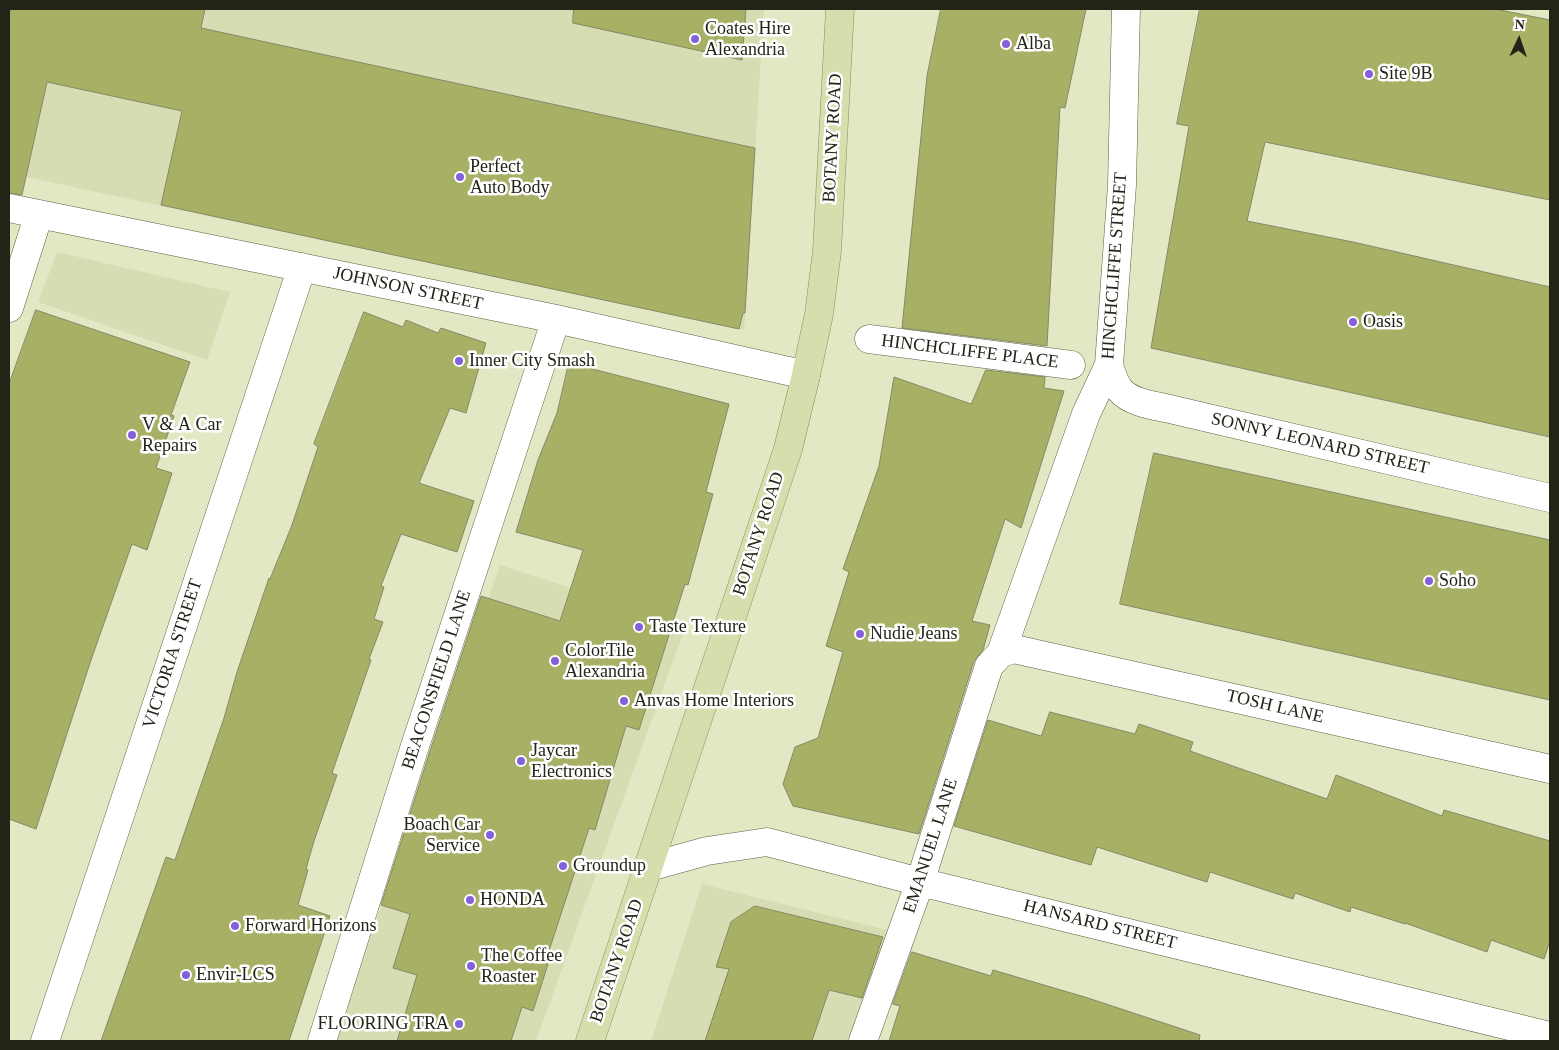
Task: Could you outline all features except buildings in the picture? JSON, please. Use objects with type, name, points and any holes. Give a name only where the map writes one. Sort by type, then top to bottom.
[{"type":"main road","name":"BOTANY ROAD","points":[[590,1041],[785,458],[806,375],[818,314],[827,251],[840,9]]},
{"type":"street","name":"HINCHCLIFFE STREET","points":[[1001,653],[1086,414],[1109,365],[1122,185],[1126,9]]},
{"type":"street","name":"JOHNSON STREET","points":[[9,208],[556,319],[806,375]]},
{"type":"street","points":[[9,308],[39,214]]},
{"type":"street","name":"VICTORIA STREET","points":[[45,1041],[302,267]]},
{"type":"street","name":"BEACONSFIELD LANE","points":[[322,1041],[414,749],[556,319]]},
{"type":"street","name":"HINCHCLIFFE PLACE","points":[[869,339],[1071,365]]},
{"type":"street","name":"SONNY LEONARD STREET","points":[[1109,365],[1114,381],[1121,391],[1138,401],[1550,498]]},
{"type":"street","name":"TOSH LANE","points":[[1001,653],[1014,649],[1550,769]]},
{"type":"street","name":"EMANUEL LANE","points":[[863,1041],[920,882],[989,666],[1001,653]]},
{"type":"street","name":"HANSARD STREET","points":[[649,867],[707,851],[767,842],[920,882],[1550,1036]]},
{"type":"shaded area","name":"Perfect Auto Body","points":[[206,9],[764,9],[744,330],[26,177],[47,82],[182,111]]},
{"type":"shaded area","points":[[57,252],[230,292],[207,360],[38,302]]},
{"type":"shaded area","points":[[500,565],[686,625],[536,1041],[334,1041]]},
{"type":"shaded area","points":[[702,884],[887,930],[849,1041],[651,1041]]},
{"type":"place","name":"Coates Hire Alexandria","points":[[695,39]]},
{"type":"place","name":"Alba","points":[[1006,44]]},
{"type":"place","name":"Site 9B","points":[[1369,74]]},
{"type":"place","name":"Perfect Auto Body","points":[[460,177]]},
{"type":"place","name":"Oasis","points":[[1353,322]]},
{"type":"place","name":"Inner City Smash","points":[[459,361]]},
{"type":"place","name":"V & A Car Repairs","points":[[132,435]]},
{"type":"place","name":"Soho","points":[[1429,581]]},
{"type":"place","name":"Taste Texture","points":[[639,627]]},
{"type":"place","name":"Nudie Jeans","points":[[860,634]]},
{"type":"place","name":"ColorTile Alexandria","points":[[555,661]]},
{"type":"place","name":"Anvas Home Interiors","points":[[624,701]]},
{"type":"place","name":"Jaycar Electronics","points":[[521,761]]},
{"type":"place","name":"Boach Car Service","points":[[490,835]]},
{"type":"place","name":"Groundup","points":[[563,866]]},
{"type":"place","name":"HONDA","points":[[470,900]]},
{"type":"place","name":"Forward Horizons","points":[[235,926]]},
{"type":"place","name":"The Coffee Roaster","points":[[471,966]]},
{"type":"place","name":"Envir-LCS","points":[[186,975]]},
{"type":"place","name":"FLOORING TRA","points":[[459,1024]]}]
